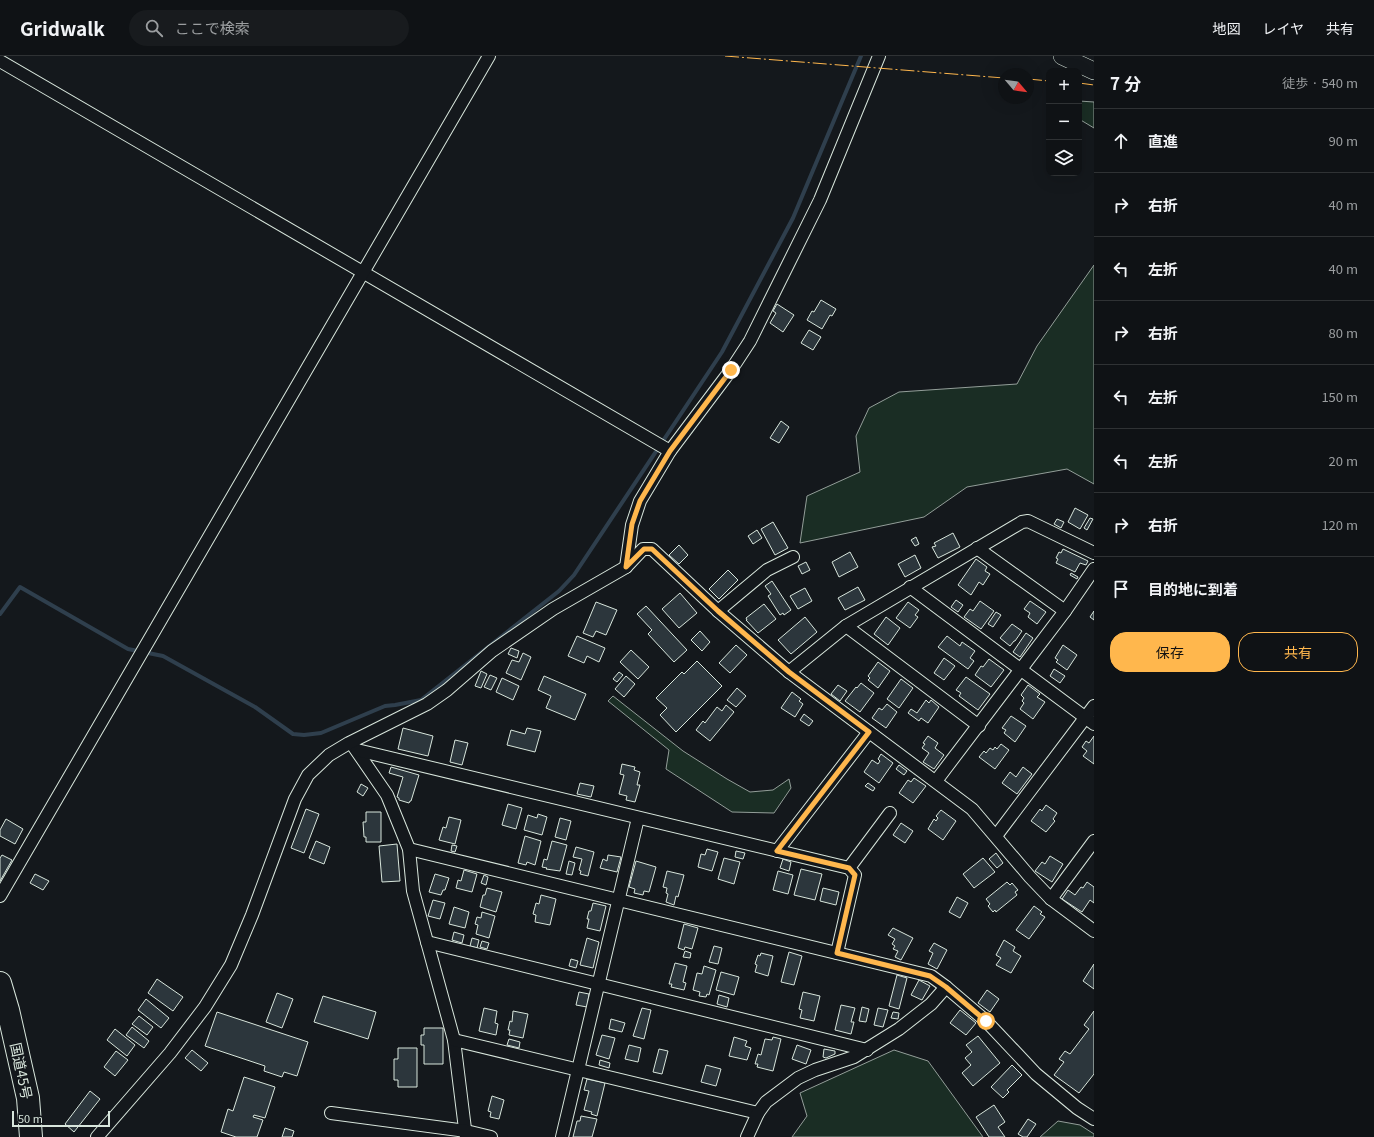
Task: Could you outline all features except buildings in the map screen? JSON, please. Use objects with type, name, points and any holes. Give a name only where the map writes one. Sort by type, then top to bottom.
[{"type":"highway","name":"国道45号","points":[[0,983],[8,1010],[28,1098],[31,1137]]},
{"type":"street","points":[[0,896],[489,56]]},
{"type":"street","points":[[626,567],[632,524],[640,501],[670,451],[731,370],[750,341],[820,200],[879,56]]},
{"type":"street","points":[[1062,56],[1094,71]]},
{"type":"street","points":[[0,61],[670,451]]},
{"type":"street","points":[[789,672],[846,626],[1022,522],[1028,522],[1094,553]]},
{"type":"street","points":[[977,548],[1065,611]]},
{"type":"street","points":[[97,1137],[170,1053],[205,1007],[231,965],[252,915],[295,799],[308,775],[330,755],[353,746],[427,704],[447,690],[492,651],[553,609],[626,567],[644,549],[652,549],[718,611],[789,672],[972,809],[1030,877],[1052,899],[1094,931]]},
{"type":"street","points":[[718,611],[766,570],[793,557]]},
{"type":"street","points":[[936,781],[1065,611],[1094,569]]},
{"type":"street","points":[[910,588],[1090,721]]},
{"type":"street","points":[[846,626],[979,726]]},
{"type":"street","points":[[996,836],[1090,721],[1094,706]]},
{"type":"street","points":[[777,851],[869,732]]},
{"type":"street","points":[[353,746],[638,818],[849,868],[855,875],[837,953]]},
{"type":"street","points":[[353,746],[387,795],[409,849],[413,891],[454,1040],[466,1134]]},
{"type":"street","points":[[849,868],[890,813]]},
{"type":"street","points":[[562,1137],[638,818]]},
{"type":"street","points":[[1052,899],[1094,841]]},
{"type":"street","points":[[409,849],[930,976],[946,987],[986,1021],[1036,1074],[1077,1108],[1094,1119]]},
{"type":"street","points":[[426,942],[867,1050]]},
{"type":"street","points":[[747,1137],[758,1114],[766,1102],[798,1078],[815,1070],[854,1057],[867,1050],[931,1004],[946,987]]},
{"type":"street","points":[[454,1040],[758,1114]]},
{"type":"street","points":[[331,1113],[491,1137]]},
{"type":"green space","points":[[1082,101],[1094,102],[1094,128],[1082,121]]},
{"type":"green space","points":[[1094,265],[1094,484],[1067,469],[967,487],[924,517],[800,543],[807,496],[860,472],[856,436],[869,408],[899,392],[1017,384],[1037,346]]},
{"type":"green space","points":[[613,696],[683,751],[750,792],[773,790],[789,779],[791,788],[774,813],[732,812],[666,769],[669,750],[608,701]]},
{"type":"green space","points":[[894,1050],[928,1061],[983,1137],[792,1137],[807,1116],[800,1093]]},
{"type":"green space","points":[[1058,1121],[1080,1125],[1094,1134],[1094,1137],[1040,1137]]},
{"type":"waterway","points":[[0,614],[20,587],[128,649],[163,656],[255,707],[293,734],[304,735],[321,733],[385,706],[421,700],[559,591],[574,575],[722,352],[793,218],[861,56]]},
{"type":"power","points":[[725,56],[998,78]]},
{"type":"power","points":[[1034,80],[1046,81]]},
{"type":"power","points":[[1082,83],[1094,85]]},
{"type":"route","points":[[731,370],[670,451],[640,501],[632,524],[626,567],[644,549],[652,549],[718,611],[789,672],[869,732],[777,851],[849,868],[855,875],[837,953],[930,976],[946,987],[986,1021]]}]
